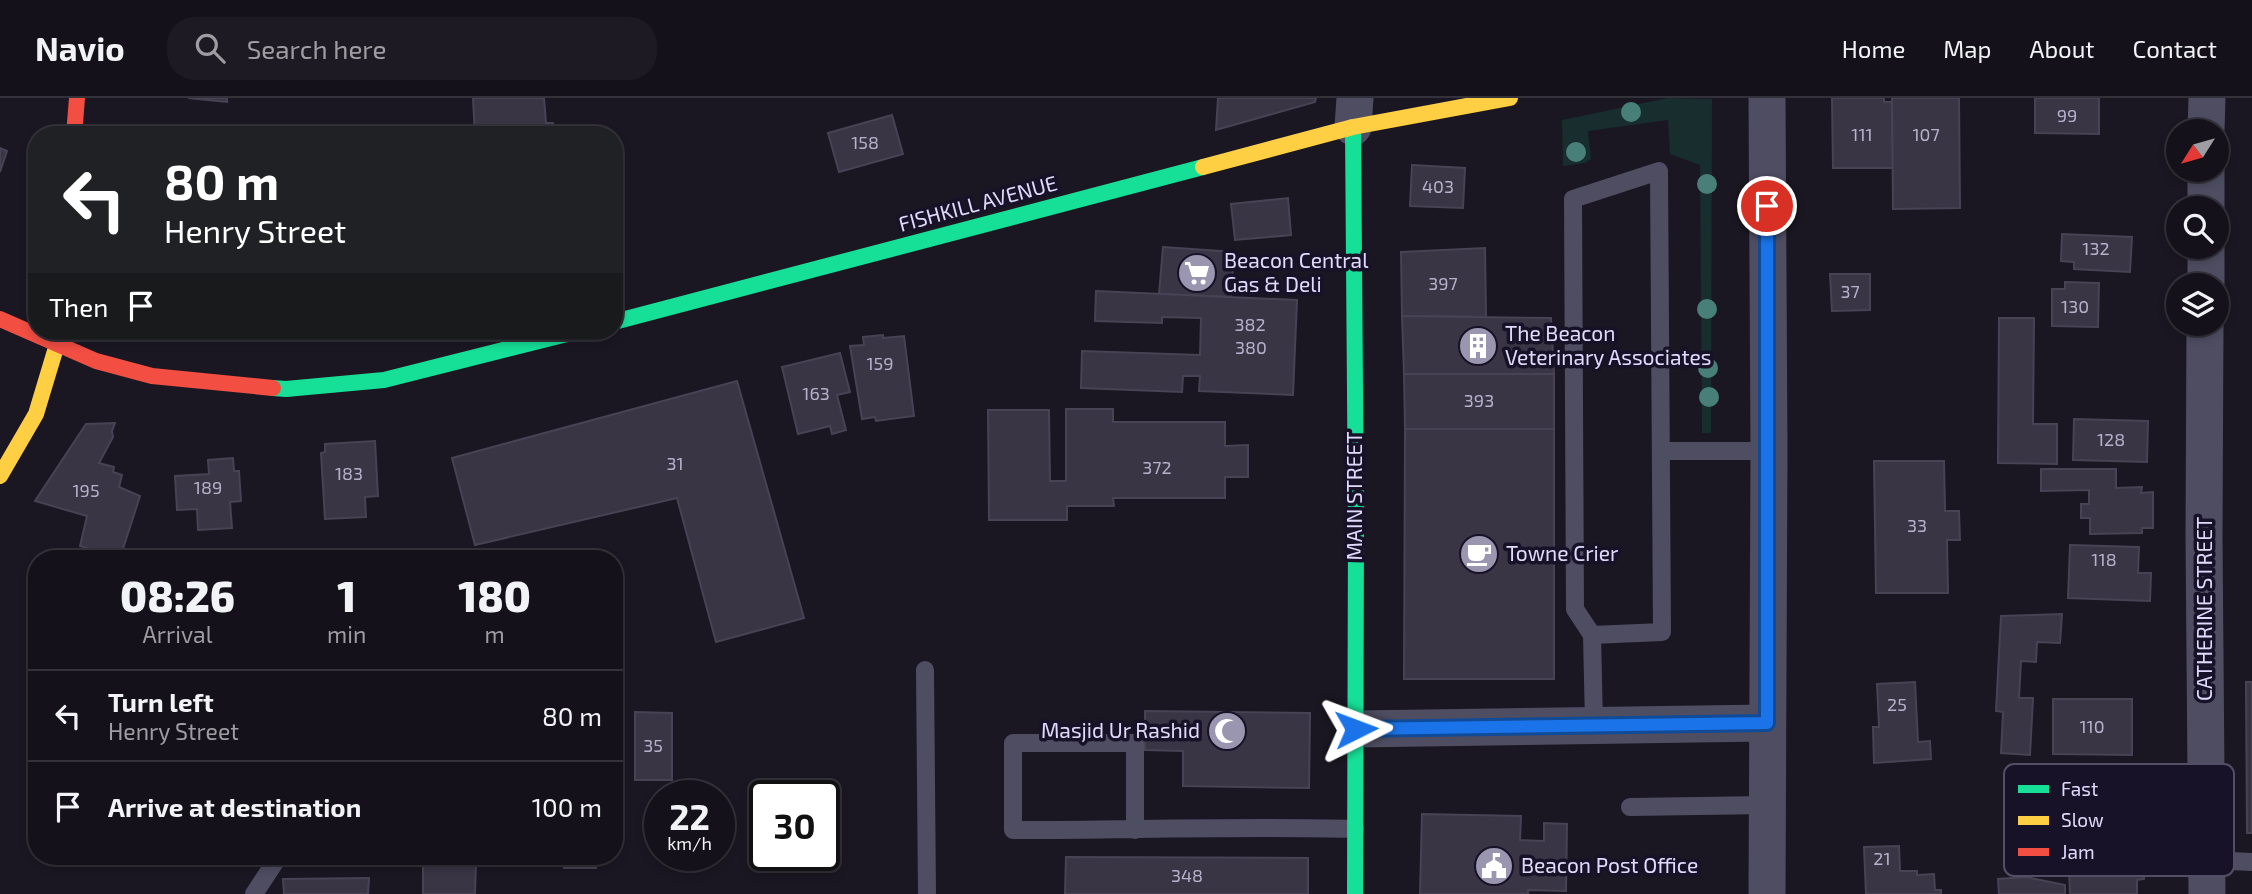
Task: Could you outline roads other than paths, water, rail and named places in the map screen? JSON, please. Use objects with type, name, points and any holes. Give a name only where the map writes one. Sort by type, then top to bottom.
[{"type":"main road","points":[[75,126],[77,98]]},
{"type":"main road","name":"FISHKILL AVENUE","points":[[623,319],[1354,112],[1510,98]]},
{"type":"main road","name":"MAIN STREET","points":[[1354,112],[1355,894]]},
{"type":"main road","points":[[0,319],[28,328]]},
{"type":"main road","points":[[0,476],[36,414],[58,340]]},
{"type":"main road","points":[[62,340],[96,362],[152,376],[286,389],[384,380],[543,340]]},
{"type":"street","points":[[1767,98],[1767,894]]},
{"type":"street","points":[[2207,98],[2207,119]]},
{"type":"street","name":"CATHERINE STREET","points":[[2205,336],[2206,764]]},
{"type":"street","points":[[1356,729],[1767,723]]},
{"type":"lane","points":[[1592,635],[1662,632],[1659,171],[1573,199],[1575,609],[1592,635],[1594,724]]},
{"type":"lane","points":[[1661,451],[1769,451]]},
{"type":"lane","points":[[925,670],[927,894]]},
{"type":"lane","points":[[1135,830],[1135,743],[1013,743],[1013,830],[1135,830],[1355,829]]},
{"type":"lane","points":[[1630,807],[1767,805]]},
{"type":"lane","points":[[2234,868],[2252,862]]},
{"type":"lane","points":[[254,894],[273,865]]},
{"type":"place","name":"Beacon Central Gas & Deli","points":[[1197,273]]},
{"type":"place","name":"The Beacon Veterinary Associates","points":[[1478,346]]},
{"type":"place","name":"Towne Crier","points":[[1479,554]]},
{"type":"place","name":"Masjid Ur Rashid","points":[[1227,731]]},
{"type":"place","name":"Beacon Post Office","points":[[1494,866]]}]
